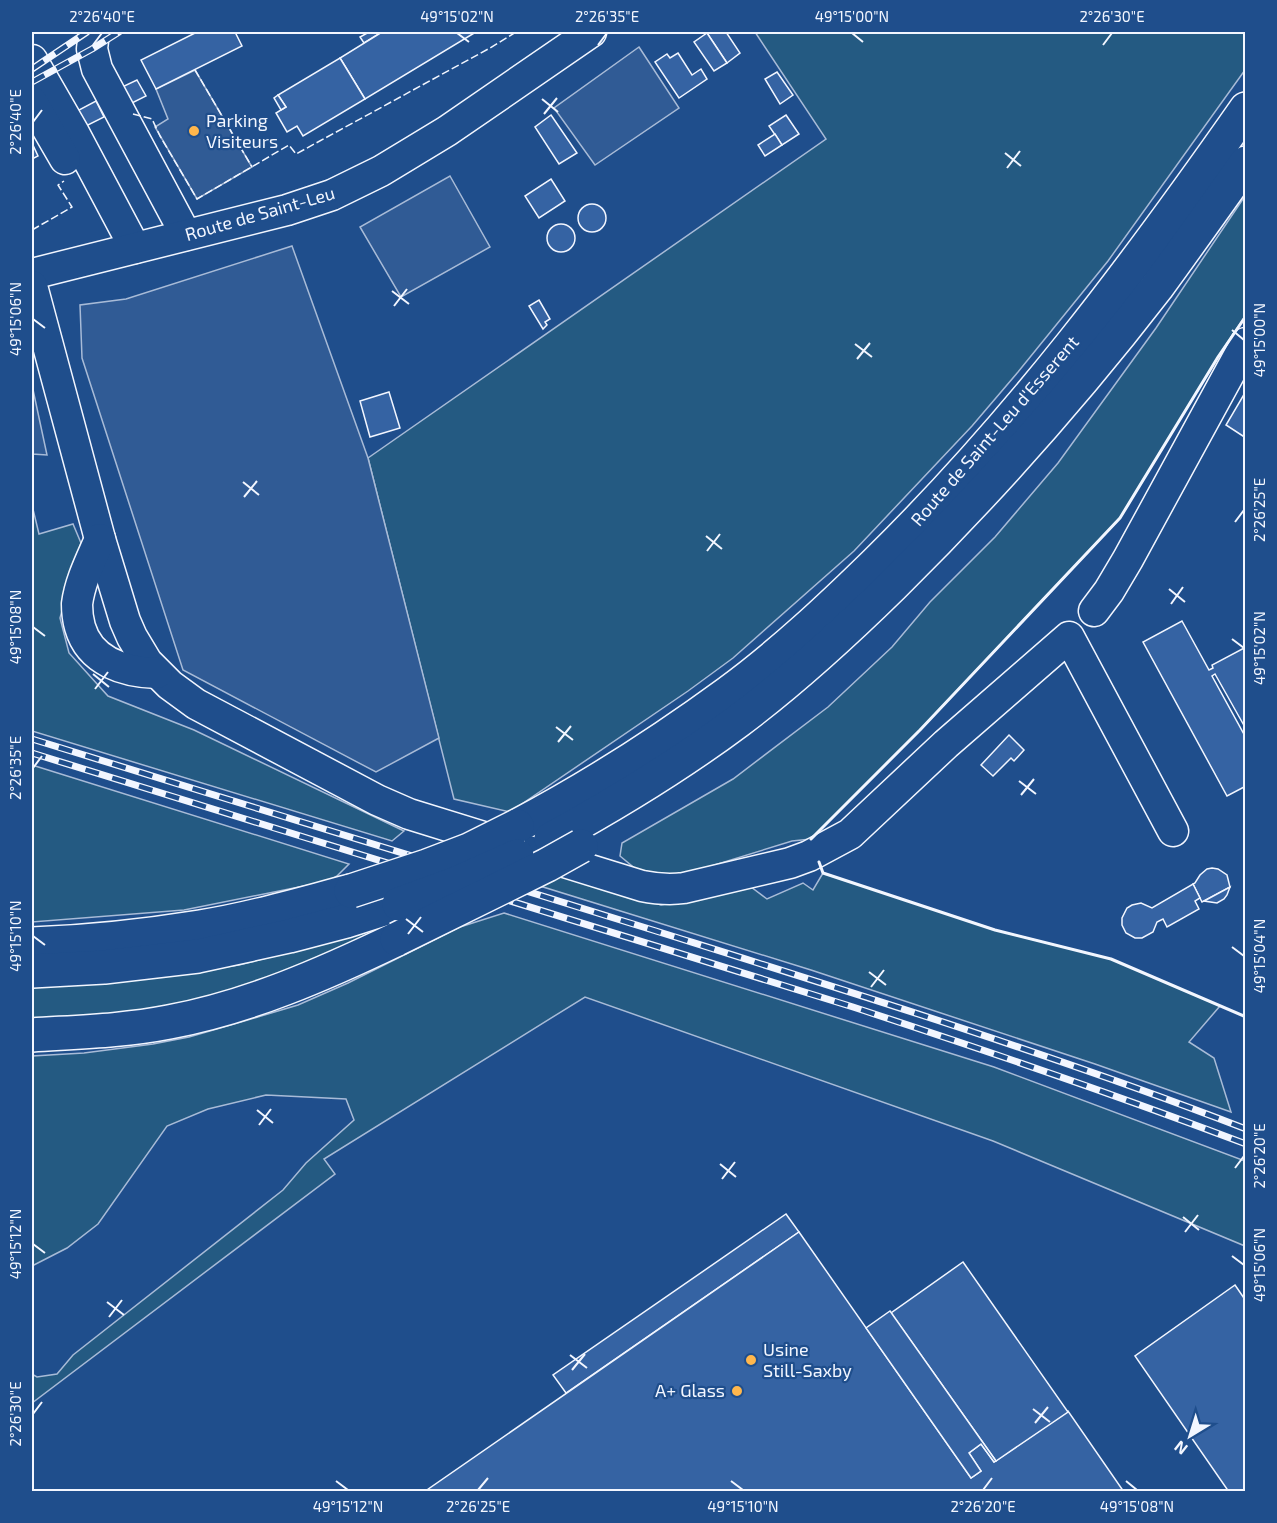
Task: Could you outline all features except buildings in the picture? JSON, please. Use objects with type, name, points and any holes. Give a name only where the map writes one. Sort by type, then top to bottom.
[{"type":"main road","name":"Route de Saint-Leu d'Esserent","points":[[32,944],[105,939],[201,927],[351,891],[427,866],[469,850],[547,810],[618,768],[730,692],[819,617],[892,548],[987,446],[1104,304],[1162,227],[1245,109]]},
{"type":"main road","name":"Route de Saint-Leu d'Esserent","points":[[566,842],[606,808],[739,720],[802,669],[871,607],[959,518],[1038,431],[1113,342],[1157,286],[1245,163]]},
{"type":"main road","points":[[32,971],[113,966],[198,956],[289,936],[399,904],[566,842]]},
{"type":"main road","points":[[32,1035],[143,1026],[196,1016],[292,986],[343,965],[547,865],[566,842]]},
{"type":"street","points":[[94,32],[92,49],[97,69],[186,235]]},
{"type":"street","name":"Route de Saint-Leu","points":[[32,274],[316,202],[381,171],[447,131],[591,32]]},
{"type":"street","points":[[32,60],[74,133],[125,251]]},
{"type":"street","points":[[32,102],[75,176],[125,251]]},
{"type":"street","points":[[32,286],[100,539],[125,621],[147,662],[183,695],[208,711],[393,808],[642,886],[670,890],[790,863],[809,856],[850,834],[946,744],[1069,637],[1173,831]]},
{"type":"street","points":[[1094,611],[1128,559],[1245,343]]},
{"type":"street","points":[[100,539],[79,592],[77,608],[82,634],[99,656],[112,664],[141,672],[157,673]]},
{"type":"shaded area","points":[[755,32],[1245,32],[1245,70],[1108,261],[1018,372],[972,426],[854,551],[733,658],[510,812],[454,799],[368,458],[826,139]]},
{"type":"shaded area","points":[[639,47],[679,108],[595,165],[554,108]]},
{"type":"shaded area","name":"Parking Visiteurs","points":[[195,70],[252,167],[197,199],[155,127],[168,119],[156,89]]},
{"type":"shaded area","points":[[450,176],[490,247],[401,297],[360,227]]},
{"type":"shaded area","points":[[1245,196],[1245,316],[1120,518],[920,730],[811,839],[792,841],[666,880],[637,870],[620,856],[622,843],[733,779],[828,707],[892,647],[930,602],[995,537],[1058,463],[1156,328]]},
{"type":"shaded area","points":[[292,246],[368,458],[439,738],[376,772],[183,670],[82,358],[80,305],[126,299]]},
{"type":"shaded area","points":[[32,385],[47,455],[32,454]]},
{"type":"shaded area","points":[[32,505],[39,534],[73,524],[81,543],[60,618],[69,653],[108,696],[194,730],[404,831],[392,841],[32,731]]},
{"type":"shaded area","points":[[32,765],[349,864],[329,881],[184,910],[32,922]]},
{"type":"shaded area","points":[[823,873],[995,930],[1111,959],[1220,1006],[1189,1042],[1214,1058],[1231,1112],[1095,1064],[811,970],[540,886],[564,875],[661,905],[751,887],[767,899],[803,883],[813,890]]},
{"type":"shaded area","points":[[504,913],[994,1067],[1245,1161],[1245,1246],[993,1141],[585,997],[324,1159],[335,1174],[32,1403],[32,1374],[37,1377],[57,1374],[73,1355],[283,1190],[306,1163],[354,1120],[346,1099],[266,1095],[208,1109],[167,1126],[98,1224],[67,1248],[32,1266],[32,1056],[84,1053],[153,1044],[189,1037],[298,1005],[348,983],[460,927]]},
{"type":"shaded area","points":[[376,928],[380,937],[200,1005],[32,1025],[32,986],[127,981],[239,965]]},
{"type":"railway","points":[[32,69],[87,32]]},
{"type":"railway","points":[[32,82],[119,32]]},
{"type":"railway","points":[[32,739],[879,1001],[1100,1075],[1246,1129]]},
{"type":"railway","points":[[32,753],[853,1007],[1050,1073],[1246,1144]]},
{"type":"fence","points":[[133,114],[152,119],[197,199],[289,145],[296,154],[516,32]]},
{"type":"fence","points":[[195,70],[252,167]]},
{"type":"fence","points":[[32,230],[72,207],[58,185],[64,181]]},
{"type":"wall","points":[[811,839],[920,730],[1120,518],[1218,357],[1246,316]]},
{"type":"wall","points":[[819,862],[823,873],[995,930],[1111,959],[1246,1017]]},
{"type":"place","name":"Parking Visiteurs","points":[[194,131]]},
{"type":"place","name":"Usine Still-Saxby","points":[[751,1360]]},
{"type":"place","name":"A+ Glass","points":[[737,1391]]}]
